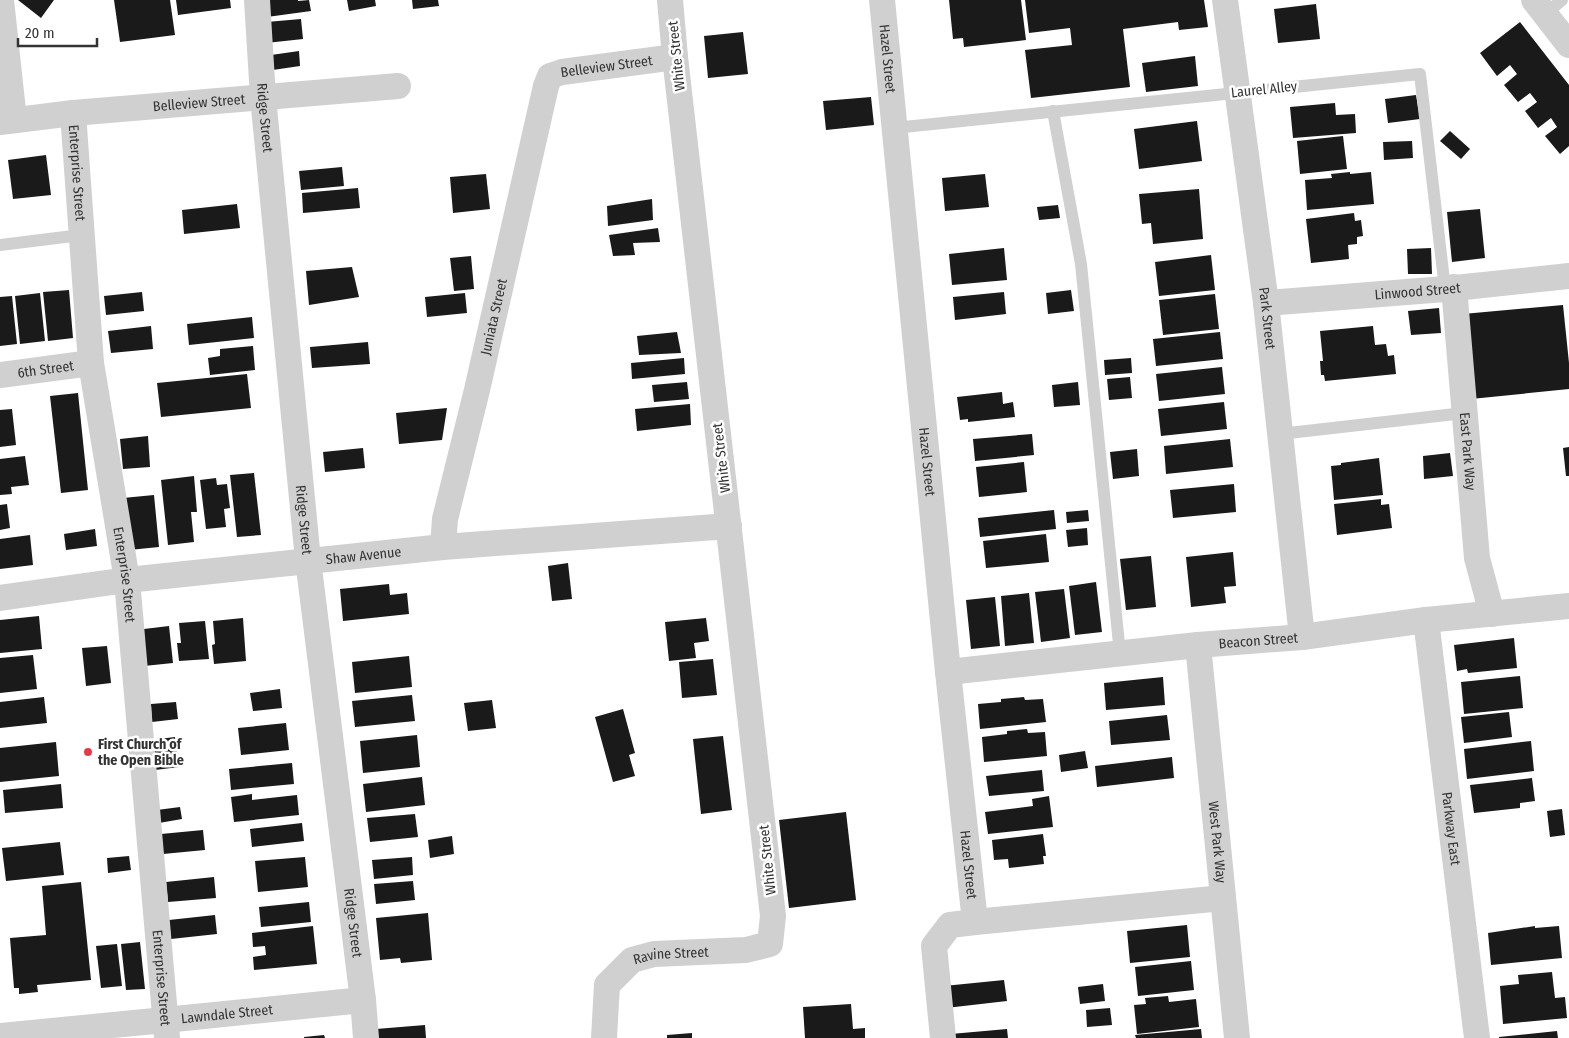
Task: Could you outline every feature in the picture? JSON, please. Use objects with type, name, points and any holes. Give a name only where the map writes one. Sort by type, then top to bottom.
[{"type":"street","name":"Ridge Street","points":[[257,0],[263,97],[308,560],[363,1000],[366,1038]]},
{"type":"street","name":"White Street","points":[[670,0],[773,916]]},
{"type":"street","name":"Hazel Street","points":[[882,0],[948,672],[975,922]]},
{"type":"street","name":"Park Street","points":[[1225,0],[1266,304],[1302,637]]},
{"type":"street","points":[[1547,5],[1569,45]]},
{"type":"street","points":[[2,12],[7,121]]},
{"type":"street","name":"Belleview Street","points":[[546,86],[550,76],[562,72],[675,57]]},
{"type":"street","name":"Belleview Street","points":[[7,121],[73,113],[398,86]]},
{"type":"street","name":"Juniata Street","points":[[443,547],[445,519],[479,381],[546,86]]},
{"type":"street","name":"Enterprise Street","points":[[73,113],[90,363],[127,580],[166,1029]]},
{"type":"street","name":"Linwood Street","points":[[1266,304],[1569,276]]},
{"type":"street","name":"East Park Way","points":[[1450,288],[1477,558],[1492,614]]},
{"type":"street","name":"6th Street","points":[[0,375],[90,363]]},
{"type":"street","name":"Shaw Avenue","points":[[0,598],[127,580],[308,560],[443,547],[729,526]]},
{"type":"street","name":"Beacon Street","points":[[948,672],[1198,645],[1302,637],[1426,620],[1569,606]]},
{"type":"street","name":"Parkway East","points":[[1426,620],[1477,1038]]},
{"type":"street","name":"West Park Way","points":[[1198,645],[1237,1038]]},
{"type":"street","points":[[943,1038],[934,946],[950,925],[1223,898]]},
{"type":"street","name":"Ravine Street","points":[[604,1038],[607,984],[632,960],[654,954],[746,950],[770,944],[773,916]]},
{"type":"street","name":"Lawndale Street","points":[[0,1036],[166,1029],[363,1000]]},
{"type":"lane","name":"Laurel Alley","points":[[894,128],[1420,74],[1450,288]]},
{"type":"lane","points":[[1053,111],[1081,264],[1120,654]]},
{"type":"lane","points":[[0,245],[82,235]]},
{"type":"lane","points":[[1280,434],[1464,413]]},
{"type":"building","points":[[18,0],[54,0],[41,18]]},
{"type":"building","points":[[114,0],[170,0],[175,35],[120,42]]},
{"type":"building","points":[[176,0],[230,0],[231,8],[178,15]]},
{"type":"building","points":[[265,0],[309,0],[311,11],[267,17]]},
{"type":"building","points":[[347,0],[375,0],[376,6],[349,11]]},
{"type":"building","points":[[412,0],[438,0],[439,6],[413,9]]},
{"type":"building","points":[[949,0],[1021,0],[1026,40],[964,47],[963,38],[953,39]]},
{"type":"building","points":[[1025,0],[1204,0],[1208,27],[1179,30],[1178,22],[1123,29],[1130,87],[1031,98],[1025,50],[1072,45],[1070,28],[1029,33]]},
{"type":"building","points":[[1316,4],[1320,39],[1278,43],[1274,9]]},
{"type":"building","points":[[301,19],[303,39],[257,44],[255,23]]},
{"type":"building","points":[[1520,22],[1569,85],[1569,146],[1560,154],[1545,136],[1557,127],[1551,118],[1538,128],[1525,111],[1537,102],[1530,93],[1518,102],[1504,85],[1517,74],[1510,65],[1497,76],[1480,53]]},
{"type":"building","points":[[743,32],[748,74],[708,78],[704,36]]},
{"type":"building","points":[[299,51],[300,66],[259,72],[257,57]]},
{"type":"building","points":[[1195,56],[1198,86],[1146,92],[1142,63]]},
{"type":"building","points":[[1416,95],[1420,119],[1388,123],[1385,99]]},
{"type":"building","points":[[871,97],[874,125],[826,130],[823,101]]},
{"type":"building","points":[[1335,103],[1336,115],[1355,114],[1356,133],[1293,138],[1290,107]]},
{"type":"building","points":[[1197,121],[1202,161],[1139,169],[1134,129]]},
{"type":"building","points":[[1450,131],[1470,149],[1461,159],[1440,141]]},
{"type":"building","points":[[1343,136],[1347,169],[1300,174],[1297,141]]},
{"type":"building","points":[[1412,141],[1413,158],[1384,160],[1383,142]]},
{"type":"building","points":[[46,155],[51,195],[13,199],[8,160]]},
{"type":"building","points":[[342,167],[344,186],[301,190],[299,171]]},
{"type":"building","points":[[1350,172],[1350,174],[1371,172],[1374,204],[1307,210],[1305,180],[1332,178],[1331,174]]},
{"type":"building","points":[[486,174],[490,209],[453,213],[450,177]]},
{"type":"building","points":[[985,174],[989,207],[945,211],[942,178]]},
{"type":"building","points":[[358,188],[360,208],[303,213],[302,193]]},
{"type":"building","points":[[1199,189],[1203,239],[1153,244],[1151,223],[1142,224],[1139,194]]},
{"type":"building","points":[[652,199],[653,220],[608,226],[607,206]]},
{"type":"building","points":[[237,204],[240,228],[184,234],[182,210]]},
{"type":"building","points":[[1058,205],[1060,218],[1039,220],[1037,207]]},
{"type":"building","points":[[1480,209],[1485,258],[1452,262],[1447,212]]},
{"type":"building","points":[[1354,213],[1355,221],[1361,220],[1363,236],[1357,237],[1357,244],[1348,245],[1349,259],[1311,263],[1306,219]]},
{"type":"building","points":[[658,228],[660,242],[633,243],[635,255],[613,256],[609,235]]},
{"type":"building","points":[[1004,248],[1007,280],[952,285],[949,254]]},
{"type":"building","points":[[1431,248],[1432,274],[1408,274],[1407,249]]},
{"type":"building","points":[[1211,255],[1215,290],[1159,296],[1155,262]]},
{"type":"building","points":[[471,256],[474,289],[454,291],[450,258]]},
{"type":"building","points":[[352,267],[359,297],[309,305],[306,271]]},
{"type":"building","points":[[69,290],[73,338],[48,341],[43,292]]},
{"type":"building","points":[[1071,290],[1074,311],[1048,314],[1046,293]]},
{"type":"building","points":[[142,292],[144,311],[106,315],[104,296]]},
{"type":"building","points":[[1004,292],[1006,314],[955,320],[953,297]]},
{"type":"building","points":[[40,293],[45,341],[20,344],[15,296]]},
{"type":"building","points":[[465,293],[467,313],[427,317],[425,297]]},
{"type":"building","points":[[1215,294],[1219,329],[1163,335],[1159,300]]},
{"type":"building","points":[[12,296],[17,344],[0,346],[0,297]]},
{"type":"building","points":[[1563,305],[1569,363],[1569,389],[1471,399],[1463,314]]},
{"type":"building","points":[[1439,308],[1441,333],[1411,335],[1408,311]]},
{"type":"building","points":[[252,317],[254,338],[189,345],[187,324]]},
{"type":"building","points":[[151,326],[153,349],[111,353],[108,331]]},
{"type":"building","points":[[1373,326],[1375,345],[1386,344],[1388,356],[1394,355],[1396,374],[1325,381],[1324,375],[1321,375],[1320,361],[1323,361],[1320,331]]},
{"type":"building","points":[[677,332],[681,353],[639,355],[637,336]]},
{"type":"building","points":[[1220,332],[1223,359],[1156,366],[1153,339]]},
{"type":"building","points":[[368,342],[370,364],[312,368],[310,347]]},
{"type":"building","points":[[253,346],[255,370],[210,375],[208,358],[220,356],[220,349]]},
{"type":"building","points":[[684,358],[685,374],[632,379],[631,363]]},
{"type":"building","points":[[1131,358],[1132,373],[1105,375],[1104,360]]},
{"type":"building","points":[[1222,367],[1225,394],[1159,401],[1156,374]]},
{"type":"building","points":[[247,374],[251,408],[161,417],[157,383]]},
{"type":"building","points":[[1130,377],[1132,398],[1109,400],[1107,379]]},
{"type":"building","points":[[687,382],[689,399],[654,402],[652,385]]},
{"type":"building","points":[[1078,382],[1080,405],[1054,407],[1052,385]]},
{"type":"building","points":[[1002,392],[1003,404],[1013,402],[1015,417],[968,422],[968,419],[960,420],[957,397]]},
{"type":"building","points":[[78,393],[88,490],[61,493],[50,396]]},
{"type":"building","points":[[1224,402],[1227,429],[1161,436],[1158,409]]},
{"type":"building","points":[[690,404],[691,425],[637,431],[635,409]]},
{"type":"building","points":[[447,408],[442,440],[399,444],[396,413]]},
{"type":"building","points":[[12,409],[16,445],[0,447],[0,410]]},
{"type":"building","points":[[1032,434],[1034,455],[975,461],[973,439]]},
{"type":"building","points":[[148,436],[150,467],[123,469],[120,439]]},
{"type":"building","points":[[1230,439],[1233,467],[1166,474],[1164,446]]},
{"type":"building","points":[[1569,447],[1569,476],[1566,476],[1563,448]]},
{"type":"building","points":[[363,448],[365,468],[325,472],[323,452]]},
{"type":"building","points":[[1137,449],[1139,476],[1113,479],[1110,452]]},
{"type":"building","points":[[1450,453],[1453,476],[1424,479],[1423,456]]},
{"type":"building","points":[[25,456],[29,485],[11,487],[12,494],[0,495],[0,459]]},
{"type":"building","points":[[1379,458],[1383,495],[1334,500],[1331,466]]},
{"type":"building","points":[[1024,462],[1027,492],[979,497],[976,467]]},
{"type":"building","points":[[254,473],[261,535],[237,537],[230,475]]},
{"type":"building","points":[[194,476],[197,512],[191,512],[194,542],[168,545],[161,480]]},
{"type":"building","points":[[216,478],[217,485],[227,484],[230,508],[224,509],[226,527],[206,529],[200,480]]},
{"type":"building","points":[[1234,484],[1236,512],[1173,518],[1170,490]]},
{"type":"building","points":[[154,495],[159,547],[129,550],[123,498]]},
{"type":"building","points":[[1381,499],[1381,505],[1389,504],[1392,528],[1337,535],[1334,504]]},
{"type":"building","points":[[7,504],[10,528],[0,530],[0,505]]},
{"type":"building","points":[[1054,510],[1056,529],[980,537],[978,518]]},
{"type":"building","points":[[1088,510],[1089,521],[1067,523],[1066,512]]},
{"type":"building","points":[[1087,528],[1088,545],[1068,547],[1066,530]]},
{"type":"building","points":[[95,529],[97,546],[66,550],[64,534]]},
{"type":"building","points":[[1046,534],[1049,562],[986,568],[983,541]]},
{"type":"building","points":[[30,535],[33,565],[0,569],[0,539]]},
{"type":"building","points":[[1233,552],[1236,586],[1224,587],[1226,603],[1191,607],[1186,557]]},
{"type":"building","points":[[1151,556],[1156,607],[1126,610],[1120,559]]},
{"type":"building","points":[[568,563],[572,599],[552,601],[548,566]]},
{"type":"building","points":[[1096,582],[1102,632],[1075,635],[1069,586]]},
{"type":"building","points":[[389,584],[390,595],[407,593],[409,614],[343,621],[340,589]]},
{"type":"building","points":[[1064,589],[1070,638],[1041,642],[1035,592]]},
{"type":"building","points":[[1029,593],[1034,643],[1005,646],[1001,596]]},
{"type":"building","points":[[995,597],[1000,646],[971,649],[966,600]]},
{"type":"building","points":[[39,616],[42,649],[0,653],[0,620]]},
{"type":"building","points":[[243,618],[246,661],[214,664],[212,645],[215,644],[213,621]]},
{"type":"building","points":[[706,618],[709,641],[694,643],[696,658],[669,661],[665,622]]},
{"type":"building","points":[[205,621],[209,659],[179,661],[177,643],[181,643],[179,623]]},
{"type":"building","points":[[169,626],[173,663],[144,666],[144,629]]},
{"type":"building","points":[[1514,638],[1517,668],[1468,673],[1467,669],[1457,671],[1454,645]]},
{"type":"building","points":[[107,646],[111,683],[86,686],[82,648]]},
{"type":"building","points":[[33,655],[37,689],[0,693],[0,658]]},
{"type":"building","points":[[409,656],[412,687],[355,693],[352,662]]},
{"type":"building","points":[[713,659],[717,695],[682,698],[679,662]]},
{"type":"building","points":[[1520,676],[1523,708],[1464,714],[1461,682]]},
{"type":"building","points":[[1163,677],[1165,705],[1106,710],[1104,683]]},
{"type":"building","points":[[280,689],[282,708],[253,711],[250,693]]},
{"type":"building","points":[[412,695],[415,721],[355,727],[352,701]]},
{"type":"building","points":[[44,697],[47,723],[0,728],[0,702]]},
{"type":"building","points":[[1024,697],[1025,700],[1043,699],[1046,722],[980,729],[978,704]]},
{"type":"building","points":[[492,700],[496,728],[468,731],[464,703]]},
{"type":"building","points":[[176,702],[178,719],[152,722],[151,704]]},
{"type":"building","points":[[623,709],[635,753],[629,755],[635,776],[613,782],[595,717]]},
{"type":"building","points":[[1509,712],[1512,737],[1464,743],[1461,717]]},
{"type":"building","points":[[1167,715],[1170,740],[1111,745],[1109,721]]},
{"type":"building","points":[[286,723],[289,750],[241,755],[238,728]]},
{"type":"building","points":[[1027,729],[1028,733],[1045,732],[1047,756],[984,762],[982,737],[1007,734],[1007,731]]},
{"type":"building","points":[[417,735],[420,767],[363,773],[360,741]]},
{"type":"building","points":[[723,736],[732,810],[701,814],[693,739]]},
{"type":"building","points":[[175,737],[179,767],[155,770],[151,740]]},
{"type":"building","points":[[1531,741],[1534,771],[1467,779],[1464,749]]},
{"type":"building","points":[[56,742],[59,776],[0,782],[0,748]]},
{"type":"building","points":[[1085,751],[1088,768],[1061,772],[1059,755]]},
{"type":"building","points":[[1172,757],[1174,778],[1097,787],[1095,766]]},
{"type":"building","points":[[292,763],[294,784],[231,790],[229,769]]},
{"type":"building","points":[[1042,770],[1044,791],[989,796],[986,776]]},
{"type":"building","points":[[422,777],[425,805],[366,812],[363,784]]},
{"type":"building","points":[[1532,778],[1535,801],[1520,803],[1520,808],[1474,813],[1470,785]]},
{"type":"building","points":[[61,784],[63,808],[5,813],[3,790]]},
{"type":"building","points":[[252,794],[252,800],[297,795],[299,815],[234,822],[231,797]]},
{"type":"building","points":[[1049,796],[1053,827],[988,834],[985,812],[1033,806],[1032,799]]},
{"type":"building","points":[[180,807],[182,819],[159,823],[157,810]]},
{"type":"building","points":[[1562,809],[1565,835],[1550,837],[1547,811]]},
{"type":"building","points":[[846,812],[856,900],[789,908],[779,820]]},
{"type":"building","points":[[415,814],[418,837],[370,842],[367,818]]},
{"type":"building","points":[[302,823],[304,841],[252,847],[250,829]]},
{"type":"building","points":[[203,830],[205,850],[163,854],[161,834]]},
{"type":"building","points":[[1043,834],[1046,856],[1043,856],[1044,864],[1009,868],[1008,859],[994,860],[992,840]]},
{"type":"building","points":[[452,836],[454,854],[430,858],[428,840]]},
{"type":"building","points":[[60,842],[64,875],[6,881],[2,848]]},
{"type":"building","points":[[129,856],[131,870],[108,873],[107,858]]},
{"type":"building","points":[[305,857],[308,887],[258,892],[255,861]]},
{"type":"building","points":[[412,857],[413,875],[374,879],[372,860]]},
{"type":"building","points":[[214,877],[216,898],[168,902],[166,882]]},
{"type":"building","points":[[413,881],[415,900],[376,904],[374,884]]},
{"type":"building","points":[[81,882],[91,980],[37,985],[38,992],[19,994],[19,988],[14,988],[10,938],[46,935],[42,886]]},
{"type":"building","points":[[309,902],[311,922],[261,927],[259,907]]},
{"type":"building","points":[[428,913],[432,960],[401,963],[400,958],[380,960],[376,918]]},
{"type":"building","points":[[215,915],[217,934],[171,939],[169,920]]},
{"type":"building","points":[[1187,925],[1190,957],[1130,963],[1127,931]]},
{"type":"building","points":[[313,926],[317,964],[254,970],[253,957],[266,955],[265,946],[253,947],[252,933]]},
{"type":"building","points":[[1535,926],[1535,928],[1559,926],[1562,958],[1491,965],[1488,933]]},
{"type":"building","points":[[140,942],[145,989],[126,990],[121,944]]},
{"type":"building","points":[[117,944],[122,986],[101,988],[96,946]]},
{"type":"building","points":[[1191,961],[1194,990],[1138,996],[1135,967]]},
{"type":"building","points":[[1552,972],[1555,998],[1565,997],[1567,1018],[1503,1024],[1500,986],[1519,984],[1518,975]]},
{"type":"building","points":[[1004,980],[1007,1001],[946,1008],[944,986]]},
{"type":"building","points":[[1103,984],[1105,1001],[1080,1004],[1078,987]]},
{"type":"building","points":[[1168,996],[1169,1002],[1196,999],[1199,1027],[1137,1034],[1134,1005],[1146,1004],[1145,998]]},
{"type":"building","points":[[851,1004],[853,1029],[865,1028],[865,1038],[805,1038],[803,1007]]},
{"type":"building","points":[[1110,1008],[1112,1025],[1087,1027],[1086,1010]]},
{"type":"building","points":[[425,1025],[426,1038],[377,1038],[376,1029]]},
{"type":"building","points":[[1007,1029],[1008,1038],[951,1038],[951,1034]]},
{"type":"building","points":[[1201,1029],[1202,1038],[1136,1038],[1135,1035]]},
{"type":"building","points":[[1557,1031],[1558,1038],[1499,1038],[1499,1037]]},
{"type":"building","points":[[692,1033],[692,1038],[667,1038],[667,1035]]},
{"type":"building","points":[[324,1035],[325,1038],[304,1038],[304,1037]]},
{"type":"place","name":"First Church of the Open Bible","points":[[88,752]]}]
